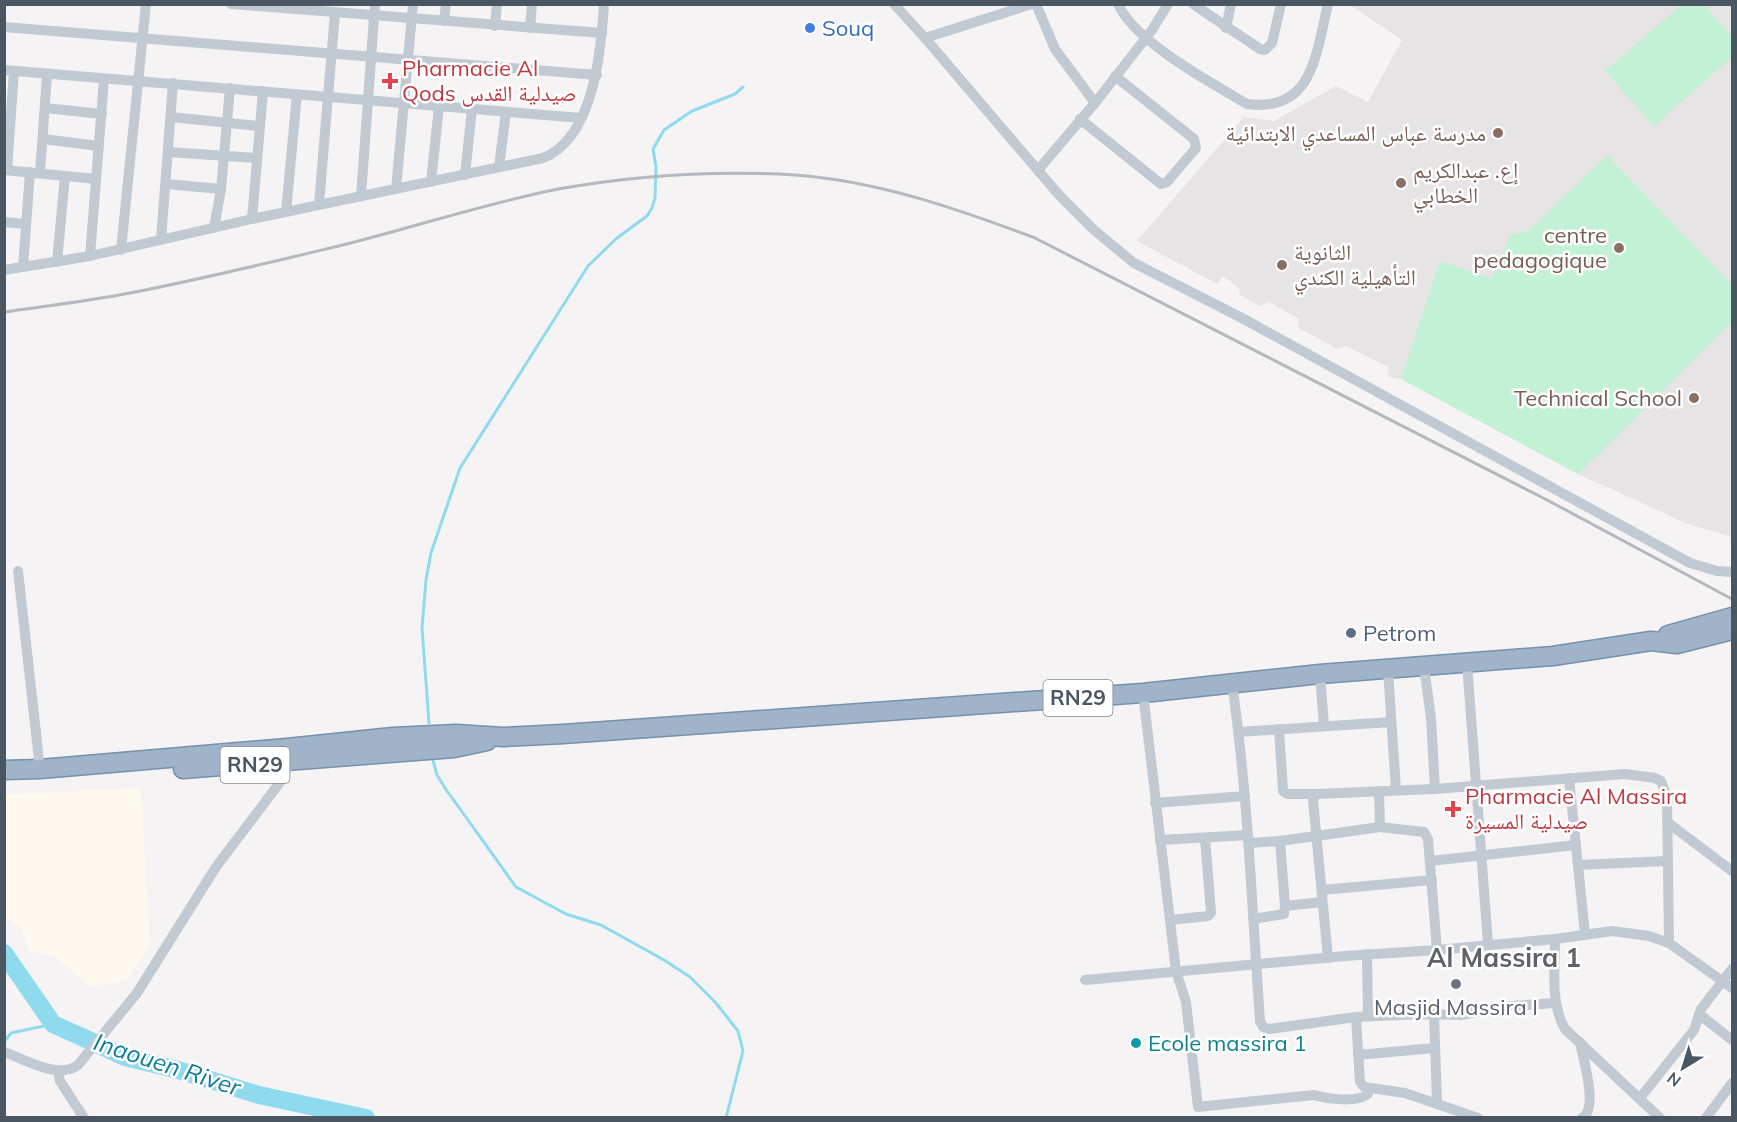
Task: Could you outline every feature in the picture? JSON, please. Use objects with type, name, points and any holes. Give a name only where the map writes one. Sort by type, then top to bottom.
[{"type":"highway","name":"RN29","points":[[4,780],[288,755],[393,736],[456,734],[503,737],[1143,693],[1320,674],[1553,656],[1651,641],[1674,633],[1732,622]]},
{"type":"highway","name":"RN29","points":[[4,771],[132,767]]},
{"type":"street","points":[[121,250],[146,4]]},
{"type":"street","points":[[231,4],[335,13],[374,10],[412,19],[602,33]]},
{"type":"street","points":[[396,189],[413,4]]},
{"type":"street","points":[[444,21],[446,4]]},
{"type":"street","points":[[495,26],[497,4]]},
{"type":"street","points":[[530,28],[532,4]]},
{"type":"street","points":[[4,270],[121,250],[319,204],[543,158],[555,153],[566,142],[590,98],[597,75],[604,4]]},
{"type":"street","points":[[894,4],[1076,213],[1113,247],[1155,275],[1240,317],[1690,564],[1717,571],[1732,572]]},
{"type":"street","points":[[925,38],[1034,4],[1055,49],[1095,103]]},
{"type":"street","points":[[1118,4],[1129,22],[1145,39],[1246,104],[1263,106],[1289,98],[1307,81],[1314,65],[1328,4]]},
{"type":"street","points":[[1038,170],[1095,103],[1161,18],[1168,4]]},
{"type":"street","points":[[1193,4],[1226,28],[1265,50],[1272,43],[1281,4]]},
{"type":"street","points":[[1226,28],[1231,4]]},
{"type":"street","points":[[361,196],[374,10]]},
{"type":"street","points":[[319,204],[335,13]]},
{"type":"street","points":[[4,27],[597,75]]},
{"type":"street","points":[[96,179],[6,170],[9,71],[581,118]]},
{"type":"street","points":[[23,267],[26,224],[43,139],[46,75]]},
{"type":"street","points":[[1080,118],[1161,184],[1167,182],[1196,148],[1194,139],[1115,76]]},
{"type":"street","points":[[90,256],[104,79]]},
{"type":"street","points":[[161,240],[173,83]]},
{"type":"street","points":[[214,228],[221,189],[230,88]]},
{"type":"street","points":[[252,219],[262,91]]},
{"type":"street","points":[[286,212],[297,93]]},
{"type":"street","points":[[430,182],[439,106]]},
{"type":"street","points":[[45,108],[102,114]]},
{"type":"street","points":[[465,175],[472,109]]},
{"type":"street","points":[[499,167],[506,112]]},
{"type":"street","points":[[171,117],[259,126]]},
{"type":"street","points":[[43,139],[99,146]]},
{"type":"street","points":[[168,152],[257,158]]},
{"type":"street","points":[[57,262],[65,176]]},
{"type":"street","points":[[166,184],[221,189]]},
{"type":"street","points":[[4,222],[26,224]]},
{"type":"street","points":[[18,571],[40,769]]},
{"type":"street","points":[[1467,663],[1488,944]]},
{"type":"street","points":[[1424,667],[1431,718],[1435,789]]},
{"type":"street","points":[[1388,670],[1395,790]]},
{"type":"street","points":[[1320,674],[1324,726]]},
{"type":"street","points":[[1232,683],[1249,839],[1260,1020],[1266,1029],[1356,1017],[1461,1015],[1511,1006],[1556,1003]]},
{"type":"street","points":[[1143,693],[1176,971],[1186,1002],[1198,1107],[1314,1095],[1328,1099],[1362,1098],[1368,1094],[1368,1089]]},
{"type":"street","points":[[1239,732],[1391,722]]},
{"type":"street","points":[[1279,729],[1282,791],[1287,794],[1435,789],[1611,774],[1645,775],[1655,778],[1665,788],[1669,943]]},
{"type":"street","points":[[4,1052],[58,1071],[68,1071],[78,1065],[137,993],[216,867],[284,777],[288,755]]},
{"type":"street","points":[[1569,778],[1585,934]]},
{"type":"street","points":[[1379,791],[1380,827]]},
{"type":"street","points":[[1316,794],[1313,800],[1328,958]]},
{"type":"street","points":[[1155,803],[1245,796]]},
{"type":"street","points":[[1667,822],[1732,871]]},
{"type":"street","points":[[1160,840],[1205,838],[1280,841],[1380,827],[1424,832],[1428,839],[1437,950]]},
{"type":"street","points":[[1170,920],[1208,916],[1211,913],[1205,838]]},
{"type":"street","points":[[1253,919],[1282,916],[1285,906],[1280,841]]},
{"type":"street","points":[[1430,861],[1576,845]]},
{"type":"street","points":[[1578,865],[1667,861]]},
{"type":"street","points":[[1322,890],[1432,880]]},
{"type":"street","points":[[1285,906],[1322,902]]},
{"type":"street","points":[[1085,980],[1366,954],[1437,950],[1555,939],[1612,931],[1649,936],[1669,943],[1728,984]]},
{"type":"street","points":[[1555,939],[1556,1003],[1559,1019],[1565,1029],[1660,1118]]},
{"type":"street","points":[[1366,954],[1368,1016]]},
{"type":"street","points":[[1640,1098],[1694,1030],[1699,1014],[1728,984],[1732,969]]},
{"type":"street","points":[[1434,1014],[1437,1102]]},
{"type":"street","points":[[1699,1014],[1732,1040]]},
{"type":"street","points":[[1356,1017],[1360,1082],[1364,1088],[1405,1092],[1478,1118]]},
{"type":"street","points":[[1580,1042],[1589,1089],[1590,1109],[1582,1118]]},
{"type":"street","points":[[1359,1055],[1434,1048]]},
{"type":"street","points":[[58,1071],[60,1081],[84,1118]]},
{"type":"street","points":[[1711,1116],[1732,1083]]},
{"type":"shaded area","points":[[1350,5],[1732,5],[1732,537],[1688,524],[1578,474],[1401,379],[1388,377],[1388,367],[1346,346],[1338,349],[1298,328],[1299,319],[1269,302],[1260,306],[1240,295],[1239,288],[1223,276],[1217,284],[1137,241],[1244,117],[1274,121],[1336,86],[1368,102],[1402,40]]},
{"type":"shaded area","points":[[141,788],[150,944],[128,980],[90,987],[55,956],[29,951],[20,927],[5,917],[5,795]]},
{"type":"green space","points":[[1681,5],[1704,5],[1732,37],[1732,57],[1654,126],[1605,71]]},
{"type":"green space","points":[[1607,155],[1732,285],[1732,322],[1578,474],[1401,379],[1440,261],[1492,278],[1510,235],[1529,230]]},
{"type":"waterway","points":[[429,723],[422,628],[426,580],[431,553],[460,468],[588,266],[617,238],[647,216],[652,208],[655,198],[656,167],[653,149],[664,130],[692,111],[735,94],[743,87]]},
{"type":"waterway","points":[[432,756],[437,775],[445,788],[516,887],[566,914],[601,925],[664,960],[690,977],[716,1003],[738,1031],[743,1051],[726,1118]]},
{"type":"waterway","name":"Inaouen River","points":[[4,953],[53,1024],[125,1057],[178,1070],[259,1095],[366,1118]]},
{"type":"waterway","points":[[4,1042],[11,1033],[53,1024]]},
{"type":"railway","points":[[4,312],[130,293],[185,282],[347,244],[505,201],[588,184],[647,177],[735,173],[795,175],[857,183],[947,207],[1035,238],[1549,501],[1732,599]]},
{"type":"place","name":"Souq","points":[[810,28]]},
{"type":"place","name":"Pharmacie Al Qods صيدلية القدس","points":[[390,81]]},
{"type":"place","name":"مدرسة عباس المساعدي الابتدائية","points":[[1498,133]]},
{"type":"place","name":"إع. عبدالكريم الخطابي","points":[[1401,183]]},
{"type":"place","name":"centre pedagogique","points":[[1619,248]]},
{"type":"place","name":"الثانوية التأهيلية الكندي","points":[[1282,265]]},
{"type":"place","name":"Technical School","points":[[1694,398]]},
{"type":"place","name":"Petrom","points":[[1351,633]]},
{"type":"place","name":"Pharmacie Al Massira صيدلية المسيرة","points":[[1453,809]]},
{"type":"place","name":"Masjid Massira I","points":[[1456,984]]},
{"type":"place","name":"Ecole massira 1","points":[[1136,1043]]},
{"type":"district","name":"Al Massira 1","points":[[1504,958]]}]
